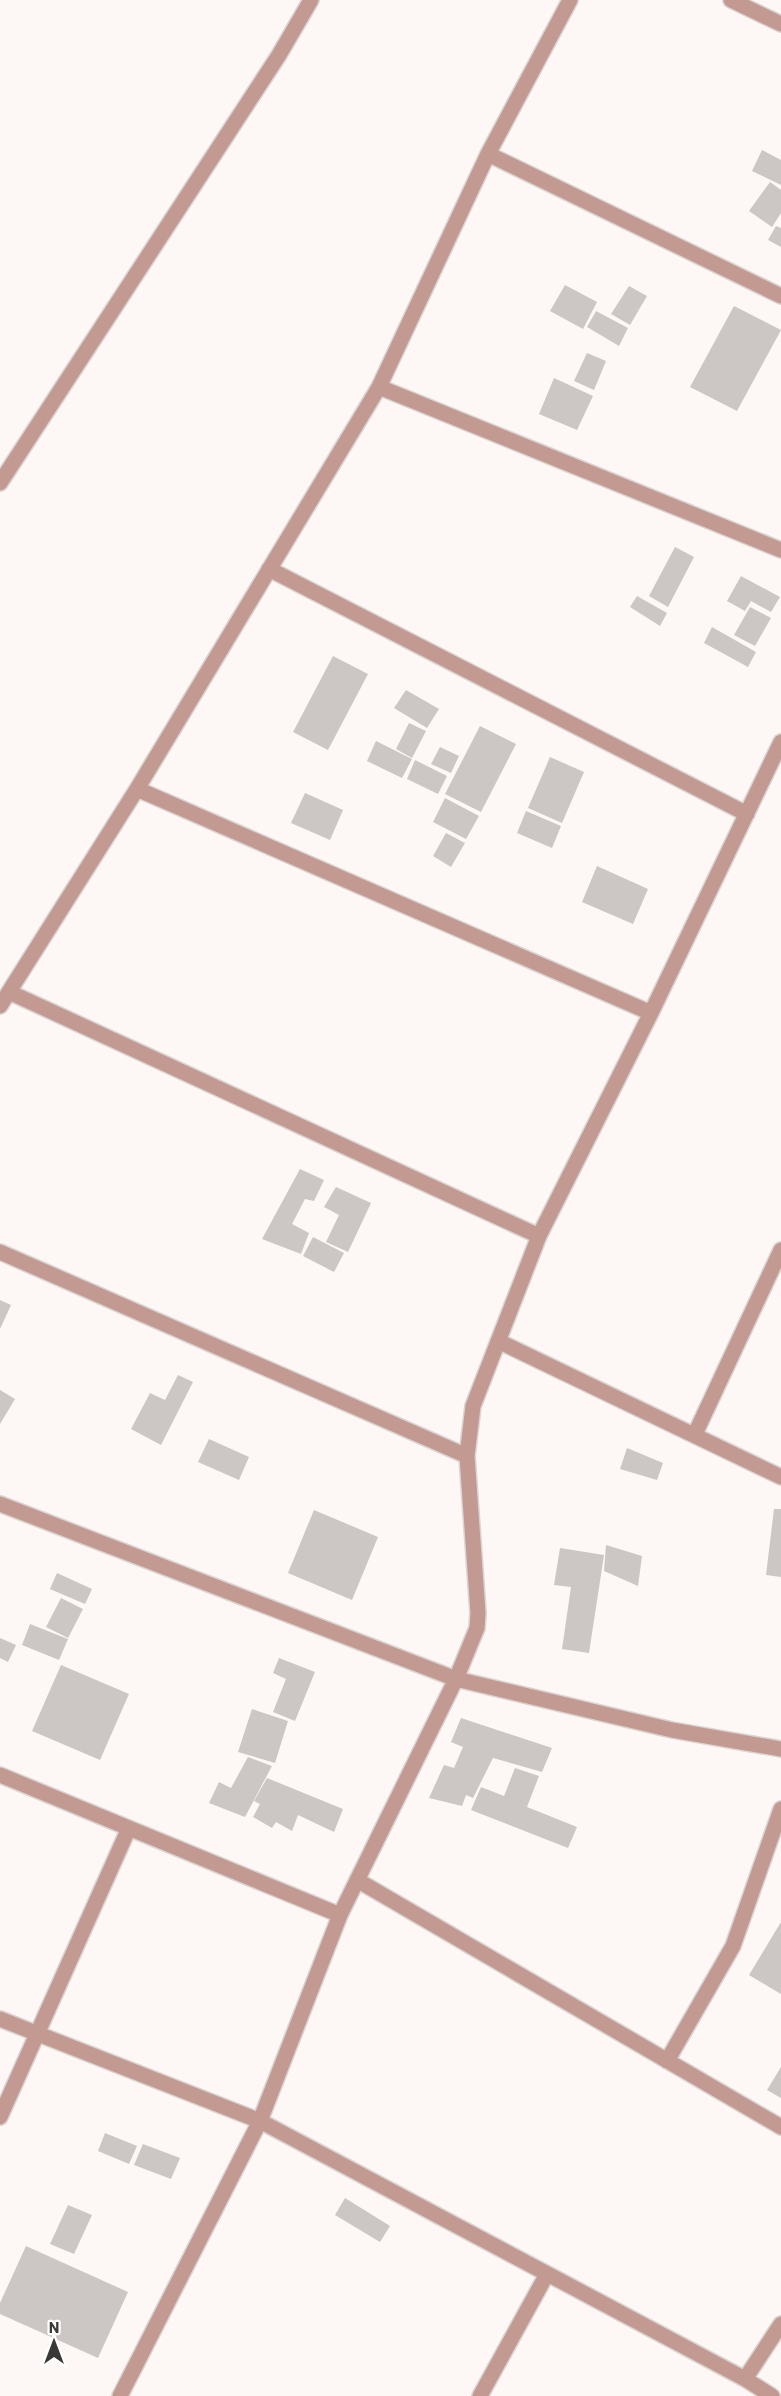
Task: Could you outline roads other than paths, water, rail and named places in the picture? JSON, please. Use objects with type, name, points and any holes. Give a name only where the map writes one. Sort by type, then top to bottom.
[{"type":"street","points":[[0,483],[279,56],[312,0]]},
{"type":"street","points":[[0,1006],[137,789],[379,387],[488,154],[570,0]]},
{"type":"street","points":[[731,0],[781,24]]},
{"type":"street","points":[[488,154],[781,296]]},
{"type":"street","points":[[379,387],[781,550]]},
{"type":"street","points":[[269,569],[747,814]]},
{"type":"street","points":[[120,2396],[260,2121],[340,1915],[456,1679],[477,1628],[478,1613],[467,1456],[473,1406],[539,1236],[651,1013],[781,742]]},
{"type":"street","points":[[137,789],[651,1013]]},
{"type":"street","points":[[9,992],[539,1236]]},
{"type":"street","points":[[695,1434],[781,1250]]},
{"type":"street","points":[[0,1252],[467,1456]]},
{"type":"street","points":[[498,1341],[781,1477]]},
{"type":"street","points":[[0,1504],[456,1679],[672,1731],[781,1749]]},
{"type":"street","points":[[0,1775],[340,1915]]},
{"type":"street","points":[[667,2061],[733,1946],[781,1809]]},
{"type":"street","points":[[0,2117],[129,1828]]},
{"type":"street","points":[[357,1880],[781,2127]]},
{"type":"street","points":[[0,2019],[260,2121],[746,2379],[772,2396]]},
{"type":"street","points":[[480,2396],[547,2274]]},
{"type":"street","points":[[746,2379],[781,2324]]}]
